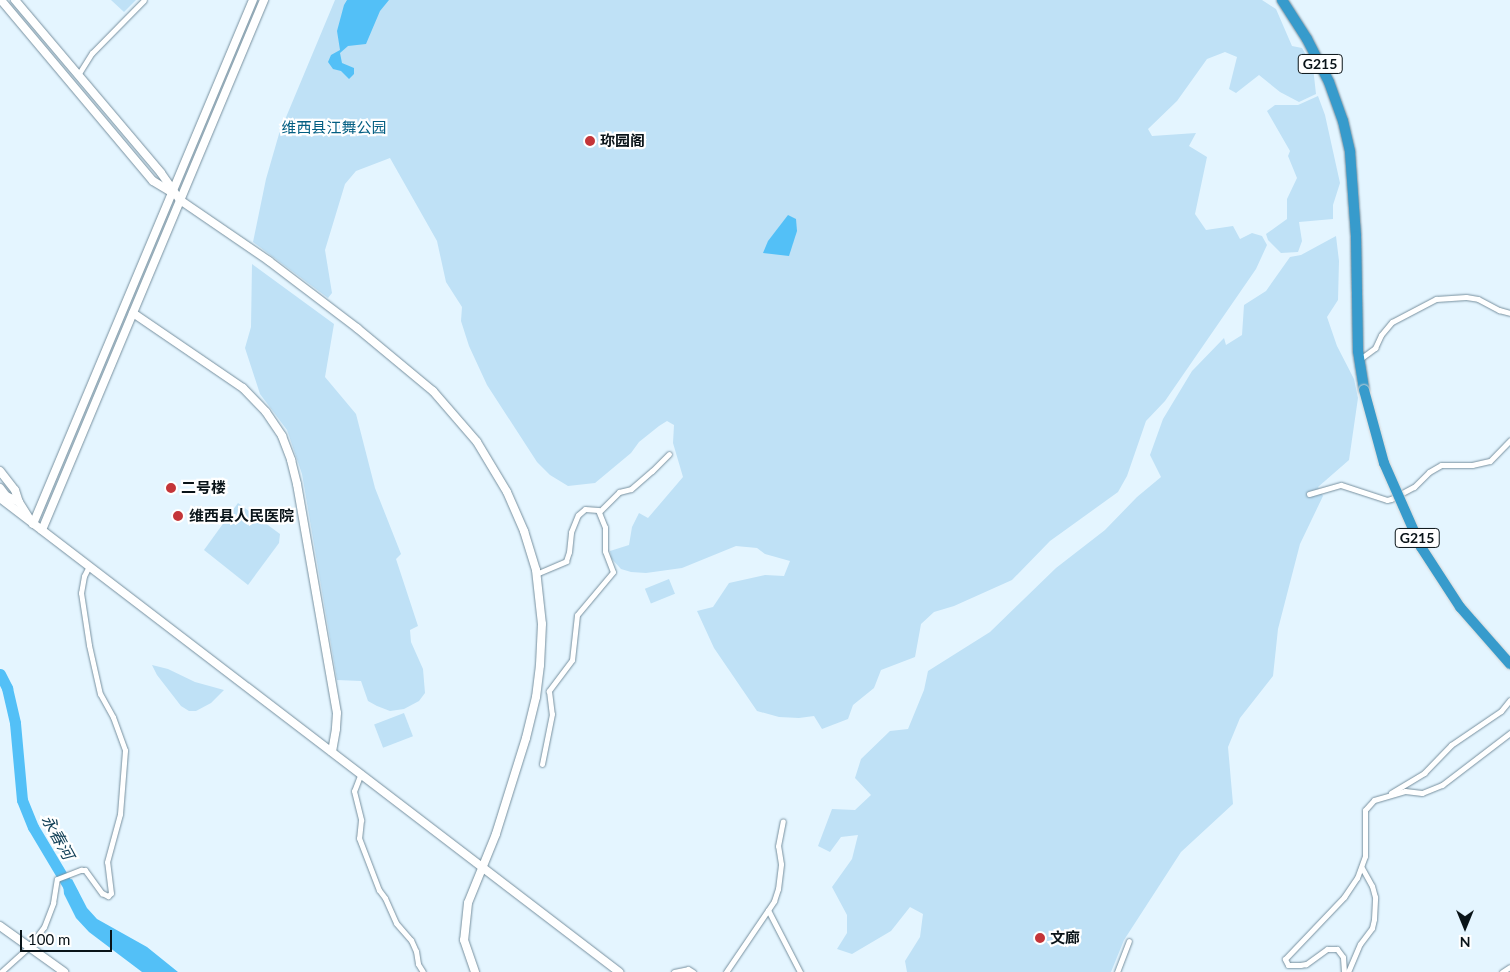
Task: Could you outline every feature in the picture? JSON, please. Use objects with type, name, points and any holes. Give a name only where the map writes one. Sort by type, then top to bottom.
[{"type":"highway","name":"G215","points":[[1282,0],[1307,39],[1329,82],[1347,136],[1353,168],[1359,359],[1364,390],[1384,463],[1421,547],[1460,607],[1510,664]]},
{"type":"main road","points":[[1,0],[153,180],[308,291],[379,346],[445,402],[483,450],[504,485],[524,531],[536,574],[542,624],[537,692],[526,738],[484,867],[472,889],[464,930],[466,951],[475,972]]},
{"type":"main road","points":[[15,0],[162,173],[173,193]]},
{"type":"main road","points":[[33,524],[173,193],[252,0]]},
{"type":"main road","points":[[42,530],[264,0]]},
{"type":"main road","points":[[133,313],[243,388],[266,412],[282,436],[297,484],[337,713],[332,752]]},
{"type":"main road","points":[[0,471],[15,490],[19,502],[33,524]]},
{"type":"main road","points":[[0,488],[6,496],[19,502]]},
{"type":"main road","points":[[0,498],[619,972]]},
{"type":"main road","points":[[484,867],[503,877],[627,972]]},
{"type":"main road","points":[[0,926],[28,948],[64,972]]},
{"type":"street","points":[[78,75],[92,53],[144,0]]},
{"type":"street","points":[[1359,359],[1375,348],[1381,335],[1392,322],[1436,300],[1466,297],[1510,313]]},
{"type":"street","points":[[1309,494],[1341,485],[1349,486],[1387,500],[1391,499],[1414,487],[1429,472],[1441,464],[1472,465],[1490,461],[1510,440]]},
{"type":"street","points":[[600,512],[619,492],[631,489],[669,454]]},
{"type":"street","points":[[536,574],[566,561],[571,532],[581,511],[594,508],[600,512],[604,527],[605,551],[613,572],[577,615],[572,660],[549,692],[552,714],[542,764]]},
{"type":"street","points":[[1,972],[28,948],[44,927],[59,879],[85,870],[102,893],[110,895],[107,862],[120,814],[125,754],[113,718],[100,694],[89,645],[81,593],[84,576],[89,566]]},
{"type":"street","points":[[1382,798],[1424,773],[1452,745],[1501,711],[1510,700]]},
{"type":"street","points":[[1344,972],[1343,957],[1337,948],[1332,948],[1306,964],[1295,966],[1286,962],[1287,955],[1344,897],[1362,868],[1365,856],[1365,810],[1374,800],[1404,791],[1422,793],[1442,785],[1510,733]]},
{"type":"street","points":[[361,773],[354,791],[361,820],[359,838],[379,890],[385,898],[396,923],[412,940],[418,964],[423,972]]},
{"type":"street","points":[[726,972],[768,910],[778,890],[781,864],[778,846],[784,821]]},
{"type":"street","points":[[1348,972],[1360,944],[1372,928],[1374,919],[1375,898],[1372,886],[1362,868]]},
{"type":"street","points":[[768,910],[800,972]]},
{"type":"street","points":[[1116,972],[1129,941]]},
{"type":"street","points":[[1291,972],[1295,966]]},
{"type":"street","points":[[1502,972],[1510,968]]},
{"type":"street","points":[[674,972],[688,969],[693,972]]},
{"type":"green space","points":[[111,0],[136,0],[124,12]]},
{"type":"green space","name":"维西县江舞公园","points":[[335,0],[1262,0],[1276,9],[1292,46],[1302,48],[1313,67],[1316,94],[1299,102],[1280,92],[1259,75],[1236,93],[1229,89],[1237,57],[1225,52],[1207,59],[1177,101],[1148,129],[1152,136],[1196,133],[1189,146],[1207,157],[1195,214],[1206,230],[1233,226],[1240,239],[1252,233],[1262,236],[1267,245],[1256,269],[1165,401],[1146,421],[1127,476],[1118,492],[1050,541],[1012,580],[954,606],[934,612],[921,624],[915,657],[881,670],[874,688],[853,705],[848,719],[822,729],[814,716],[799,718],[779,717],[757,711],[714,648],[697,611],[713,607],[729,583],[765,575],[784,576],[790,561],[765,554],[757,548],[736,546],[682,568],[646,573],[621,569],[611,558],[610,551],[629,545],[632,527],[639,513],[648,518],[683,477],[673,443],[674,425],[667,421],[659,426],[639,442],[631,453],[595,483],[568,486],[550,475],[537,462],[487,385],[469,346],[461,321],[462,307],[446,282],[437,241],[390,158],[356,171],[345,184],[325,250],[332,293],[328,298],[253,242],[266,179],[279,134]]},
{"type":"green space","points":[[1318,96],[1325,115],[1340,183],[1333,205],[1333,219],[1299,222],[1302,241],[1298,252],[1281,253],[1268,240],[1266,234],[1287,219],[1287,199],[1297,178],[1288,156],[1290,151],[1267,111],[1275,105],[1298,105]]},
{"type":"green space","points":[[1336,236],[1339,261],[1338,300],[1327,317],[1337,346],[1354,379],[1358,398],[1349,460],[1318,487],[1323,496],[1300,544],[1278,629],[1273,676],[1240,718],[1228,747],[1233,804],[1181,852],[1124,940],[1111,972],[907,972],[905,961],[920,937],[923,914],[910,907],[891,931],[852,954],[837,949],[847,933],[847,915],[832,887],[852,859],[858,835],[841,837],[830,852],[818,846],[832,809],[855,810],[871,795],[855,778],[861,759],[890,731],[908,729],[924,690],[928,671],[990,632],[1056,568],[1105,530],[1137,497],[1161,477],[1150,455],[1163,419],[1192,371],[1224,338],[1226,345],[1242,335],[1244,305],[1266,291],[1290,257],[1301,255]]},
{"type":"green space","points":[[252,264],[334,324],[325,377],[356,414],[375,488],[401,554],[396,559],[418,626],[410,630],[411,642],[423,669],[425,693],[419,701],[404,709],[390,711],[368,701],[361,681],[337,680],[302,474],[287,430],[260,394],[245,348],[251,327]]},
{"type":"green space","points":[[238,503],[280,534],[279,543],[248,585],[204,550]]},
{"type":"green space","points":[[669,579],[675,594],[651,604],[645,589]]},
{"type":"green space","points":[[152,665],[168,669],[195,682],[224,690],[211,703],[196,711],[189,711],[181,706],[157,675]]},
{"type":"green space","points":[[404,713],[413,736],[383,748],[374,724]]},
{"type":"water","points":[[347,0],[389,0],[380,11],[366,44],[348,46],[340,53],[342,63],[354,68],[354,74],[349,79],[341,71],[333,69],[328,62],[331,55],[340,50],[337,31]]},
{"type":"water","points":[[788,215],[796,219],[797,231],[789,256],[763,253],[768,241]]},
{"type":"water","points":[[72,879],[87,908],[97,919],[147,947],[178,972],[142,972],[89,932],[76,918],[64,894],[63,883]]},
{"type":"waterway","name":"永春河","points":[[0,674],[7,688],[15,723],[22,800],[33,827],[73,894]]},
{"type":"place","name":"珎园阁","points":[[590,141]]},
{"type":"place","name":"二号楼","points":[[171,488]]},
{"type":"place","name":"维西县人民医院","points":[[178,516]]},
{"type":"place","name":"文廊","points":[[1040,938]]}]
